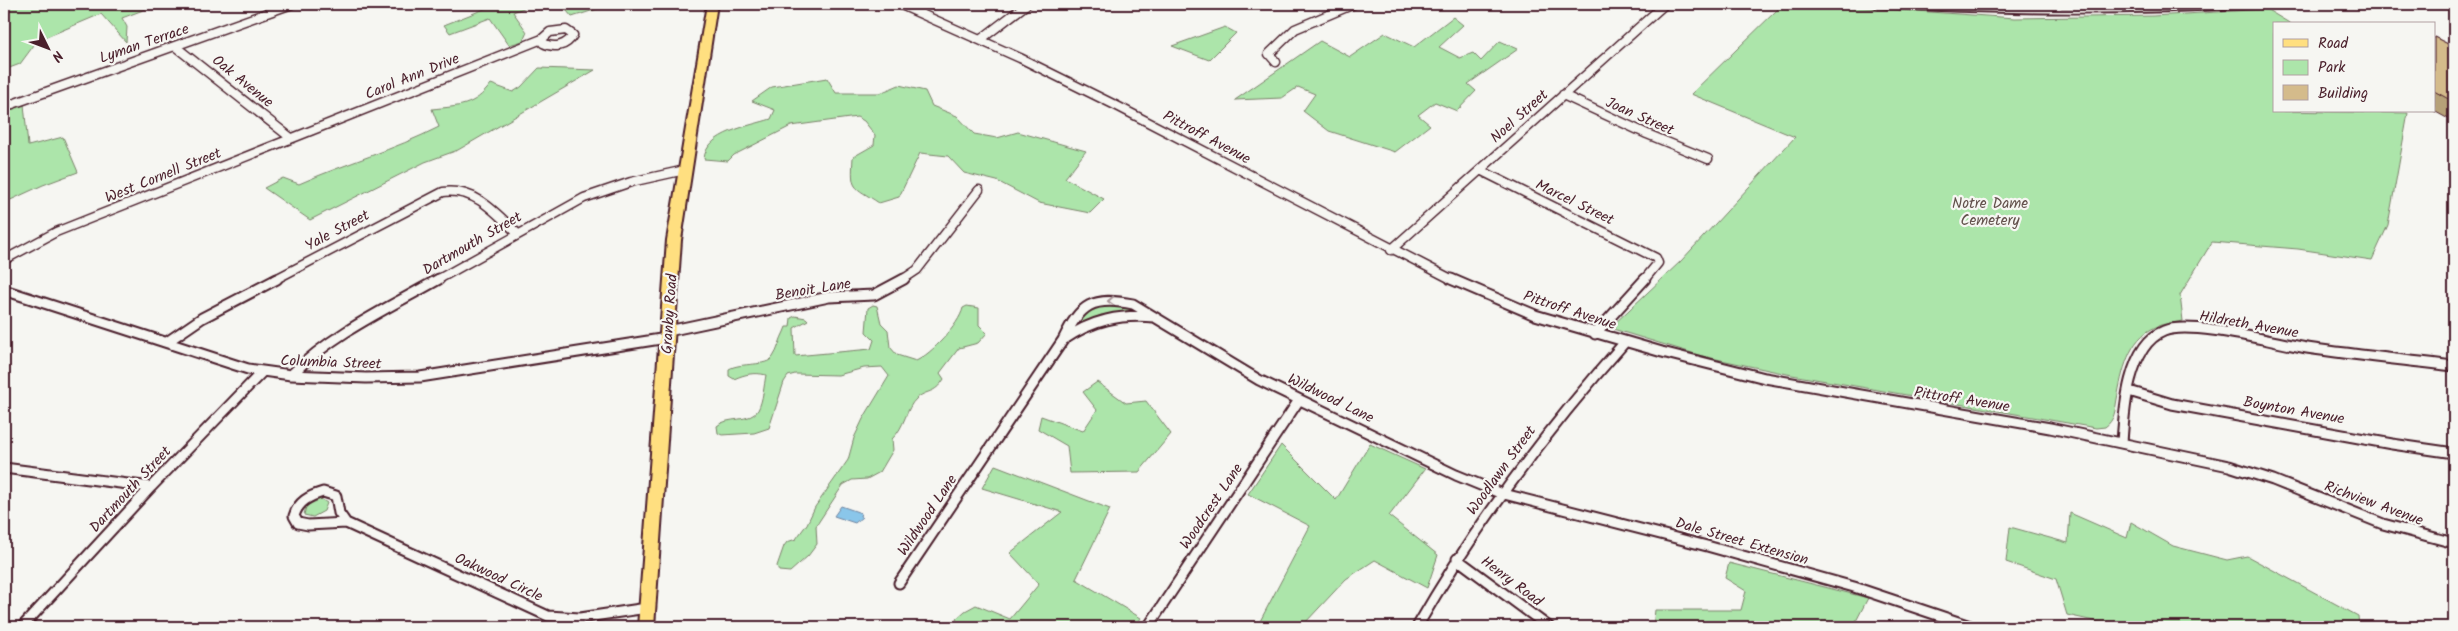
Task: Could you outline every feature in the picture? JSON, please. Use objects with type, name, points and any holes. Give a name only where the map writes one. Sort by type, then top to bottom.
[{"type":"main road","name":"Granby Road","points":[[646,627],[674,240],[712,4]]},
{"type":"main road","points":[[1876,4],[2036,12],[2118,11],[2257,4]]},
{"type":"street","name":"Lyman Terrace","points":[[4,107],[292,4]]},
{"type":"street","name":"Pittroff Avenue","points":[[899,4],[980,40],[1117,106],[1391,250],[1493,299],[1595,334],[1709,365],[1781,381],[2122,443],[2229,466],[2286,486]]},
{"type":"street","points":[[980,40],[1027,4]]},
{"type":"street","points":[[1276,62],[1269,54],[1295,29],[1354,4]]},
{"type":"street","name":"Noel Street","points":[[1391,250],[1665,4]]},
{"type":"street","name":"Carol Ann Drive","points":[[291,138],[542,39]]},
{"type":"street","name":"Oak Avenue","points":[[176,47],[291,138]]},
{"type":"street","name":"Joan Street","points":[[1563,95],[1646,134],[1708,159]]},
{"type":"street","name":"West Cornell Street","points":[[45,237],[291,138]]},
{"type":"street","name":"Dartmouth Street","points":[[291,375],[309,357],[334,338],[573,204],[599,192],[685,170]]},
{"type":"street","name":"Marcel Street","points":[[1480,170],[1648,252],[1657,261],[1651,272],[1595,334]]},
{"type":"street","name":"Yale Street","points":[[167,342],[202,318],[443,192],[461,190],[472,194],[518,234]]},
{"type":"street","name":"Benoit Lane","points":[[667,334],[829,297],[880,293],[917,270],[979,190]]},
{"type":"street","points":[[4,260],[45,237]]},
{"type":"street","name":"Columbia Street","points":[[4,290],[262,372],[291,375],[420,377],[667,334]]},
{"type":"street","name":"Wildwood Lane","points":[[899,583],[1062,340],[1071,322],[1079,312],[1098,302],[1112,300],[1127,302],[1141,307],[1155,318],[1215,355],[1299,400],[1456,475],[1500,493]]},
{"type":"street","name":"Wildwood Lane","points":[[1062,340],[1087,324],[1104,318],[1132,316],[1155,318]]},
{"type":"street","name":"Hildreth Avenue","points":[[2122,443],[2122,416],[2133,370],[2146,345],[2164,331],[2181,328],[2306,348],[2454,366]]},
{"type":"street","name":"Woodlawn Street","points":[[1417,627],[1457,559],[1500,493],[1576,397],[1625,342]]},
{"type":"street","name":"Dartmouth Street","points":[[22,627],[151,487],[262,372]]},
{"type":"street","name":"Boynton Avenue","points":[[2129,391],[2172,404],[2410,447],[2454,453]]},
{"type":"street","name":"Woodcrest Lane","points":[[1148,627],[1299,400]]},
{"type":"street","points":[[4,468],[151,487]]},
{"type":"street","name":"Richview Avenue","points":[[2286,486],[2383,524],[2454,543]]},
{"type":"street","name":"Oakwood Circle","points":[[346,524],[339,513],[338,499],[328,492],[306,499],[295,512],[295,520],[302,525],[346,524],[548,616],[580,618],[648,608]]},
{"type":"street","name":"Dale Street Extension","points":[[1500,493],[1707,546],[1854,587],[1973,627]]},
{"type":"street","name":"Henry Road","points":[[1457,559],[1549,627]]},
{"type":"green space","points":[[4,4],[159,4],[122,18],[127,27],[126,42],[101,14],[37,41],[20,64],[4,70]]},
{"type":"green space","points":[[497,4],[534,4],[513,12],[527,32],[523,41],[509,45],[490,18],[450,33],[444,25]]},
{"type":"green space","points":[[561,4],[613,4],[572,17]]},
{"type":"green space","name":"Notre Dame Cemetery","points":[[1786,4],[1815,4],[2015,18],[2153,16],[2266,9],[2288,22],[2273,22],[2273,112],[2408,113],[2388,225],[2372,260],[2298,249],[2212,242],[2180,295],[2183,321],[2166,324],[2146,332],[2133,348],[2124,368],[2114,414],[2111,421],[2105,427],[2096,428],[1792,375],[1702,356],[1613,329],[1613,325],[1681,261],[1795,137],[1691,94],[1780,7]]},
{"type":"green space","points":[[1453,17],[1463,25],[1439,47],[1460,58],[1473,53],[1481,61],[1500,41],[1518,49],[1468,84],[1476,91],[1457,111],[1435,102],[1418,115],[1430,125],[1395,152],[1329,131],[1303,111],[1315,94],[1298,87],[1282,98],[1235,100],[1320,41],[1350,57],[1385,33],[1414,47]]},
{"type":"green space","points":[[1225,27],[1236,33],[1209,60],[1172,46]]},
{"type":"green space","points":[[539,68],[595,70],[458,150],[425,162],[310,220],[264,188],[283,178],[299,184],[422,135],[439,127],[432,109],[465,104],[485,92],[491,84],[513,92],[521,87]]},
{"type":"green space","points":[[827,78],[836,93],[880,93],[899,85],[925,91],[932,106],[957,116],[974,134],[997,138],[1018,132],[1086,151],[1065,178],[1104,199],[1090,213],[1039,203],[997,181],[964,173],[948,156],[920,153],[899,197],[879,203],[858,190],[853,182],[853,157],[874,145],[875,135],[864,121],[857,117],[791,126],[734,155],[728,161],[704,159],[712,142],[721,136],[771,119],[775,110],[752,101],[772,87]]},
{"type":"green space","points":[[24,104],[28,146],[63,137],[78,172],[43,185],[4,203],[4,111]]},
{"type":"green space","points":[[1104,304],[1136,309],[1137,312],[1101,315],[1080,324],[1077,322],[1086,312]]},
{"type":"green space","points":[[873,305],[877,306],[881,323],[888,330],[890,347],[897,355],[916,361],[944,338],[956,322],[963,308],[967,306],[979,308],[979,325],[987,333],[978,343],[959,348],[940,373],[944,379],[940,384],[934,390],[916,399],[910,407],[900,429],[892,439],[893,450],[880,472],[867,479],[852,480],[843,485],[816,526],[817,544],[808,556],[790,572],[779,571],[777,566],[784,546],[787,542],[796,539],[807,524],[815,507],[848,460],[854,438],[863,419],[889,376],[882,367],[864,368],[838,375],[795,374],[788,376],[784,382],[769,428],[754,433],[722,435],[718,433],[717,426],[721,423],[750,417],[758,410],[766,375],[750,374],[734,379],[729,376],[729,369],[770,360],[786,327],[790,327],[791,318],[795,316],[808,320],[794,328],[795,356],[871,349],[874,340],[866,332],[868,308]]},
{"type":"green space","points":[[1097,382],[1126,403],[1146,401],[1171,434],[1139,472],[1070,473],[1067,446],[1038,429],[1041,416],[1083,431],[1097,410],[1083,392]]},
{"type":"green space","points":[[1370,444],[1425,469],[1389,516],[1438,555],[1427,588],[1375,560],[1346,579],[1305,623],[1257,627],[1310,526],[1248,494],[1281,445],[1336,500]]},
{"type":"green space","points":[[995,465],[1110,509],[1076,579],[1141,618],[1135,627],[959,627],[956,619],[976,605],[1010,619],[1039,584],[1010,553],[1062,512],[982,488]]},
{"type":"green space","points":[[321,499],[327,503],[324,511],[313,517],[304,515],[306,506]]},
{"type":"green space","points":[[2070,513],[2127,538],[2131,522],[2173,546],[2227,560],[2247,556],[2358,616],[2359,627],[2121,627],[2067,615],[2056,579],[2006,562],[2010,527],[2068,543]]},
{"type":"green space","points":[[1729,563],[1868,598],[1853,627],[1653,627],[1655,610],[1741,610],[1746,591],[1725,578]]},
{"type":"water","points":[[841,506],[861,513],[860,516],[862,517],[855,523],[834,516]]},
{"type":"building","points":[[2436,38],[2454,47],[2454,102],[2436,92]]}]
